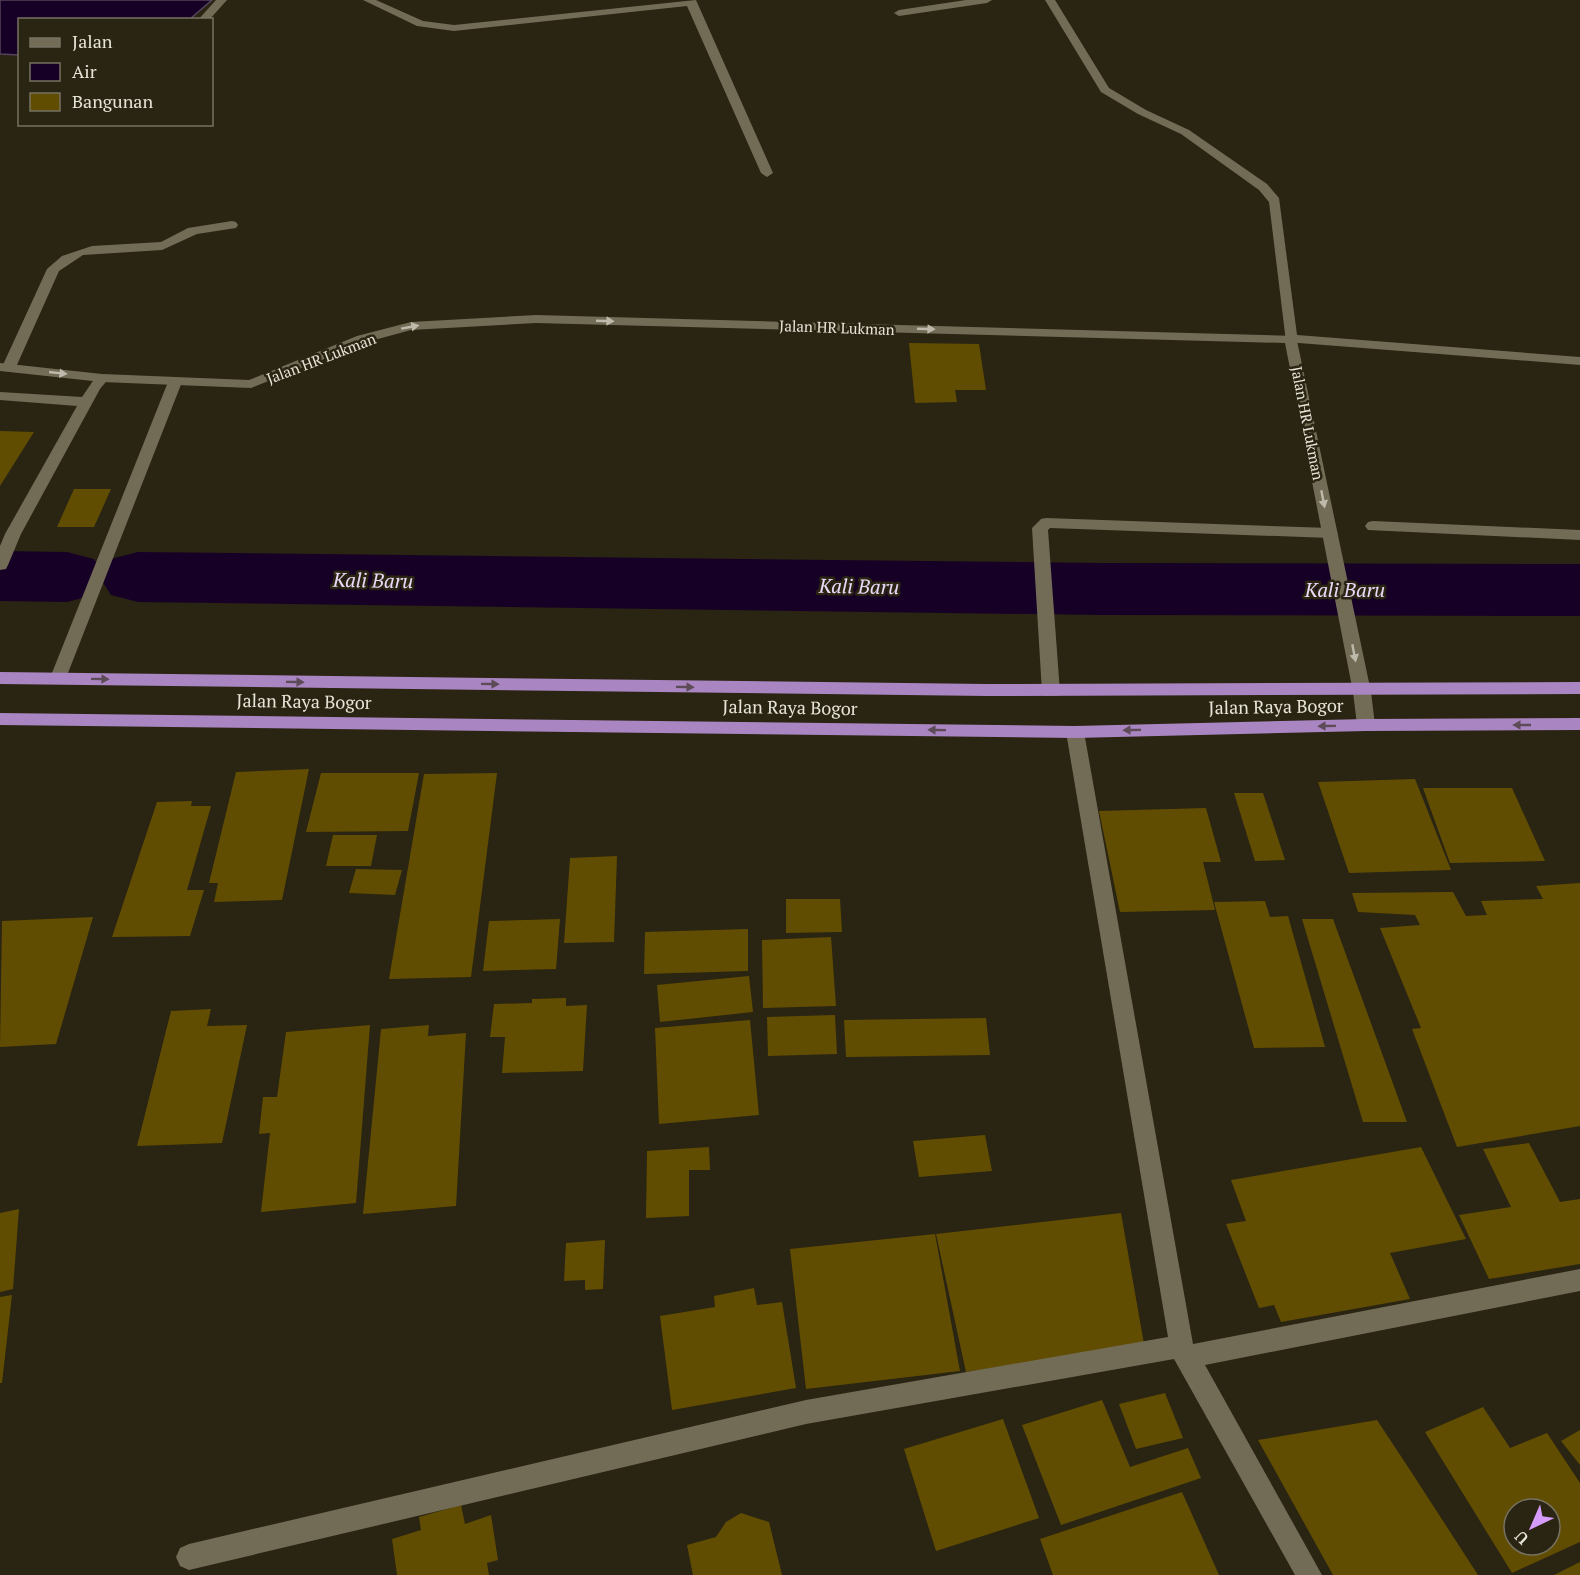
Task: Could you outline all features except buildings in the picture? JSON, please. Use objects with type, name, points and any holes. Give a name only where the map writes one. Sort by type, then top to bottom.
[{"type":"highway","name":"Jalan Raya Bogor","points":[[0,678],[1050,692],[1362,692],[1580,688]]},
{"type":"highway","name":"Jalan Raya Bogor","points":[[0,719],[1076,732],[1580,724]]},
{"type":"street","points":[[205,18],[222,0]]},
{"type":"street","points":[[368,0],[421,24],[454,28],[691,1],[767,173]]},
{"type":"street","points":[[899,13],[987,0]]},
{"type":"street","points":[[1050,0],[1105,90],[1142,112],[1185,132],[1263,187],[1275,201],[1291,339],[1580,361]]},
{"type":"street","points":[[4,367],[53,269],[62,260],[75,253],[102,247],[161,246],[172,243],[193,230],[232,225]]},
{"type":"street","name":"Jalan HR Lukman","points":[[4,367],[102,378],[251,384],[362,339],[411,326],[536,319],[1291,339],[1362,692],[1366,726]]},
{"type":"street","points":[[0,565],[6,534],[102,378]]},
{"type":"street","points":[[58,678],[175,382]]},
{"type":"street","points":[[0,396],[87,402]]},
{"type":"street","points":[[1050,692],[1041,552],[1041,528],[1046,523],[1331,539]]},
{"type":"street","points":[[1374,525],[1580,535]]},
{"type":"street","points":[[1076,732],[1183,1352],[1309,1575]]},
{"type":"street","points":[[189,1557],[806,1412],[1183,1352],[1580,1280]]},
{"type":"water","points":[[0,0],[212,0],[191,18],[18,18],[18,55],[0,54]]},
{"type":"waterway","name":"Kali Baru","points":[[0,576],[67,577]]},
{"type":"waterway","name":"Kali Baru","points":[[138,577],[1100,589],[1580,590]]}]
